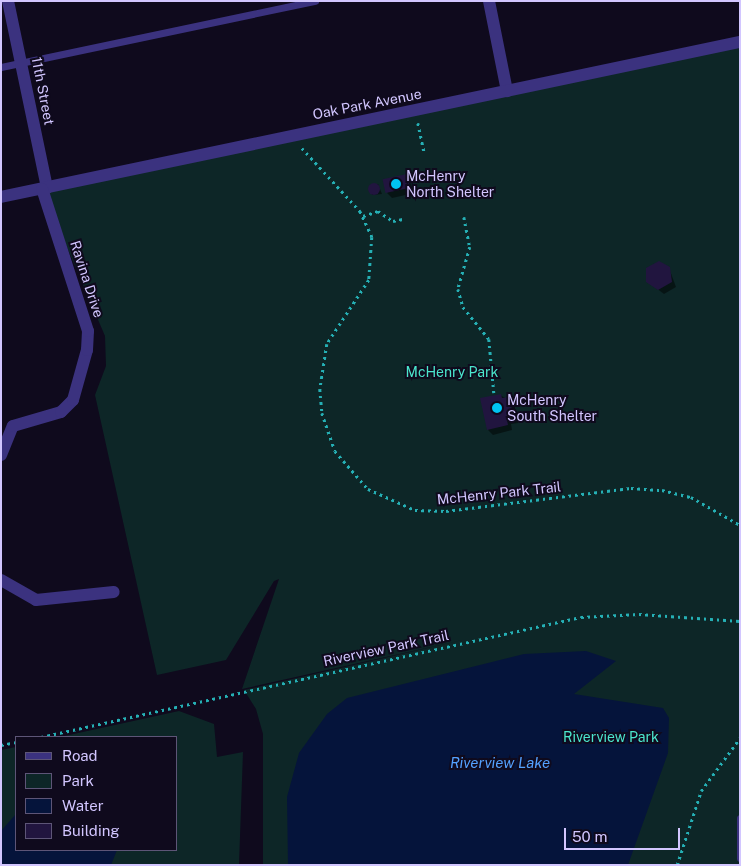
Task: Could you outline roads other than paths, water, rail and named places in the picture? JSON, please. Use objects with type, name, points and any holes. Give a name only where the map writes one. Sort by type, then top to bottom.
[{"type":"street","name":"11th Street","points":[[8,1],[22,63],[45,188]]},
{"type":"street","points":[[489,1],[506,91]]},
{"type":"street","name":"Oak Park Avenue","points":[[1,197],[740,42]]},
{"type":"street","name":"Ravina Drive","points":[[1,455],[7,427],[61,412],[73,400],[87,350],[88,331],[45,188]]},
{"type":"street","points":[[1,580],[36,600],[114,592]]},
{"type":"lane","points":[[1,67],[315,1]]},
{"type":"lane","points":[[740,818],[740,858]]},
{"type":"water","name":"Riverview Lake","points":[[586,651],[616,661],[574,694],[663,708],[669,718],[668,753],[628,865],[288,865],[287,797],[299,753],[327,714],[347,698],[524,654]]},
{"type":"water","points":[[15,815],[15,851],[117,851],[111,865],[1,865],[1,831]]},
{"type":"place","name":"McHenry North Shelter","points":[[396,184]]},
{"type":"place","name":"McHenry South Shelter","points":[[497,408]]},
{"type":"park label","name":"McHenry Park","points":[[452,372]]},
{"type":"park label","name":"Riverview Park","points":[[611,737]]}]
